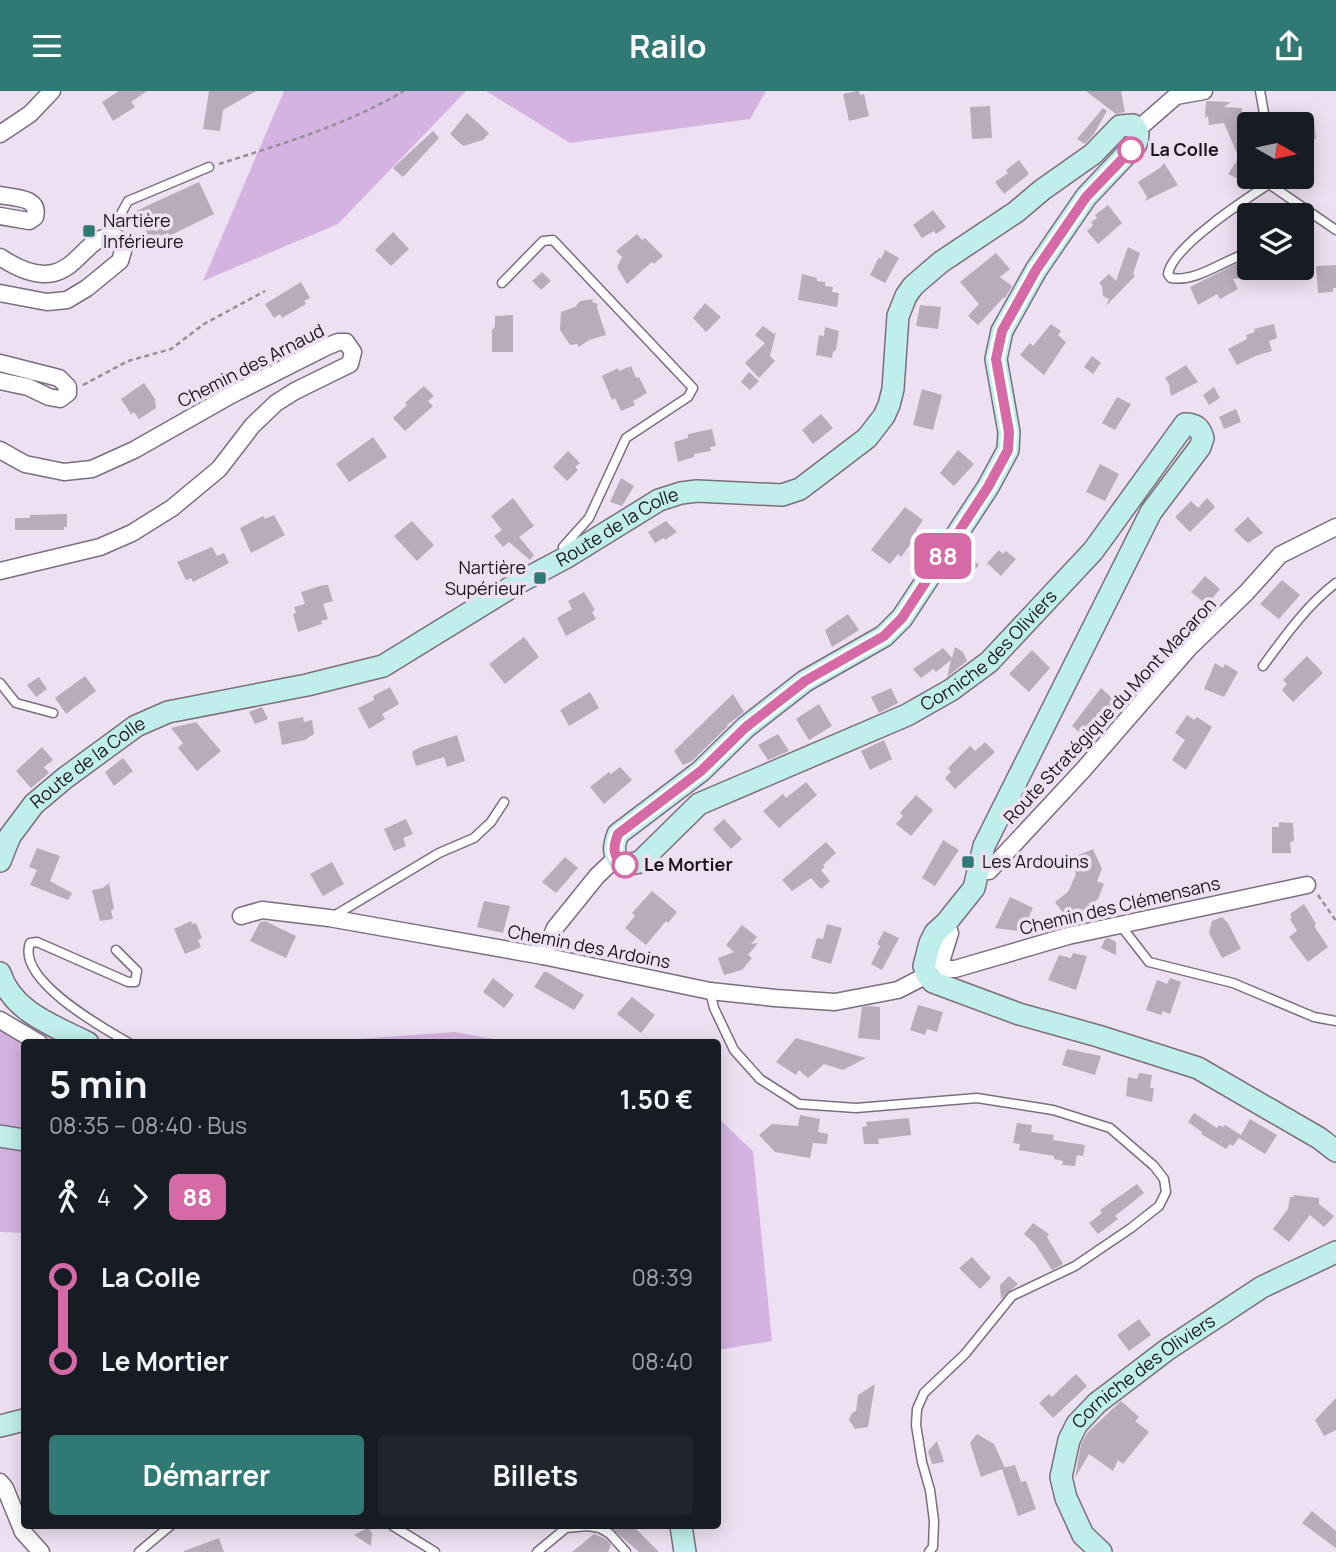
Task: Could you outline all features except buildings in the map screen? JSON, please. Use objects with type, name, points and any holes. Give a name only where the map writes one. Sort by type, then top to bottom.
[{"type":"street","points":[[0,134],[30,114],[52,91]]},
{"type":"street","points":[[544,956],[555,927],[597,876],[617,857],[614,849],[618,834],[701,771],[746,727],[805,681],[884,636],[902,618],[988,487],[1008,450],[1009,432],[996,359],[1002,331],[1036,270],[1086,197],[1136,144],[1138,129],[1177,93],[1204,91]]},
{"type":"street","name":"Route de la Colle","points":[[0,861],[10,837],[34,804],[136,726],[168,712],[307,685],[383,666],[653,503],[681,493],[714,491],[782,495],[800,489],[867,438],[884,416],[893,389],[898,316],[913,286],[942,262],[1010,216],[1093,154],[1108,142],[1121,126],[1133,125],[1138,129]]},
{"type":"street","points":[[0,195],[32,202],[37,211],[35,217],[29,221],[0,216]]},
{"type":"street","points":[[0,257],[38,274],[54,274],[66,269],[101,238],[117,238],[123,251],[120,261],[87,288],[67,300],[47,302],[0,293]]},
{"type":"street","name":"Chemin des Arnaud","points":[[0,450],[25,464],[64,472],[92,469],[134,450],[230,395],[326,347],[346,342],[353,352],[350,364],[276,403],[252,426],[219,469],[172,508],[142,527],[100,547],[0,571]]},
{"type":"street","points":[[0,363],[59,378],[68,387],[68,393],[60,399],[28,387],[0,381]]},
{"type":"street","name":"Corniche des Oliviers","points":[[617,857],[625,865],[640,862],[699,804],[907,715],[989,662],[1093,551],[1162,459],[1180,428],[1185,424],[1194,425],[1198,427],[1203,438],[1200,447],[1151,512],[1005,801],[984,846],[974,888],[935,933],[926,953],[924,966],[927,975]]},
{"type":"street","name":"Route Stratégique du Mont Macaron","points":[[980,871],[989,871],[1083,771],[1189,648],[1246,593],[1280,555],[1336,527]]},
{"type":"street","name":"Chemin des Clémensans","points":[[946,923],[950,933],[941,962],[946,969],[955,969],[1068,936],[1307,885]]},
{"type":"street","name":"Chemin des Ardoins","points":[[241,916],[262,910],[329,918],[544,956],[710,991],[835,1002],[898,990],[927,975]]},
{"type":"street","points":[[0,973],[4,986],[15,1000],[35,1017],[80,1039]]},
{"type":"street","points":[[927,975],[941,987],[1018,1014],[1098,1035],[1198,1068],[1319,1138],[1336,1151]]},
{"type":"street","points":[[0,1020],[32,1039]]},
{"type":"street","points":[[0,1136],[21,1140]]},
{"type":"street","name":"Corniche des Oliviers","points":[[1101,1552],[1083,1535],[1066,1498],[1062,1477],[1069,1440],[1077,1424],[1097,1403],[1168,1349],[1262,1287],[1336,1252]]},
{"type":"street","points":[[0,1426],[21,1421]]},
{"type":"street","points":[[0,1482],[21,1527]]},
{"type":"street","points":[[22,1529],[41,1552]]},
{"type":"street","points":[[681,1529],[685,1552]]},
{"type":"lane","points":[[1260,91],[1264,112]]},
{"type":"lane","points":[[109,236],[128,201],[209,167]]},
{"type":"lane","points":[[1238,203],[1258,189]]},
{"type":"lane","points":[[1282,189],[1336,230]]},
{"type":"lane","points":[[1237,204],[1173,260],[1168,274],[1177,279],[1191,276],[1237,257]]},
{"type":"lane","points":[[502,283],[543,241],[553,240],[693,388],[688,397],[626,438],[589,518],[563,547],[565,558]]},
{"type":"lane","points":[[1263,666],[1323,592],[1336,583]]},
{"type":"lane","points":[[0,683],[16,703],[53,713]]},
{"type":"lane","points":[[329,918],[439,853],[474,838],[491,822],[504,802]]},
{"type":"lane","points":[[1121,926],[1133,945],[1149,962],[1233,983],[1314,1017],[1336,1021]]},
{"type":"lane","points":[[116,950],[137,971],[135,982],[128,982],[37,942],[30,943],[27,951],[31,965],[45,982],[78,1012],[122,1039]]},
{"type":"lane","points":[[710,991],[714,1008],[734,1050],[760,1079],[799,1104],[856,1108],[977,1098],[1053,1109],[1110,1128],[1154,1166],[1164,1179],[1166,1192],[1159,1206],[1075,1266],[1013,1296],[965,1354],[924,1393],[917,1409],[916,1425],[934,1521],[933,1547],[929,1552]]},
{"type":"lane","points":[[139,1552],[166,1529]]},
{"type":"lane","points":[[398,1529],[435,1552]]},
{"type":"lane","points":[[537,1552],[565,1529]]},
{"type":"lane","points":[[602,1529],[626,1552]]},
{"type":"path","points":[[209,167],[322,131],[385,103],[404,91]]},
{"type":"path","points":[[68,393],[128,361],[171,349],[204,324],[265,291]]},
{"type":"path","points":[[1307,885],[1319,896],[1336,921]]},
{"type":"shaded area","points":[[284,91],[466,91],[338,224],[203,281]]},
{"type":"shaded area","points":[[486,91],[766,91],[750,119],[570,143]]},
{"type":"shaded area","points":[[0,1014],[78,1039],[21,1039],[21,1233],[0,1232]]},
{"type":"shaded area","points":[[454,1032],[493,1039],[359,1039]]},
{"type":"shaded area","points":[[721,1121],[753,1151],[772,1341],[721,1350]]},
{"type":"bus line","name":"88","points":[[625,865],[614,849],[618,834],[701,771],[746,727],[805,681],[884,636],[902,618],[988,487],[1008,450],[1009,432],[996,359],[1002,331],[1036,270],[1086,197],[1131,150]]},
{"type":"place","name":"La Colle","points":[[1131,150]]},
{"type":"place","name":"Nartière Inférieure","points":[[89,231]]},
{"type":"place","name":"Nartière Supérieur","points":[[540,578]]},
{"type":"place","name":"Les Ardouins","points":[[968,862]]},
{"type":"place","name":"Le Mortier","points":[[625,865]]}]
